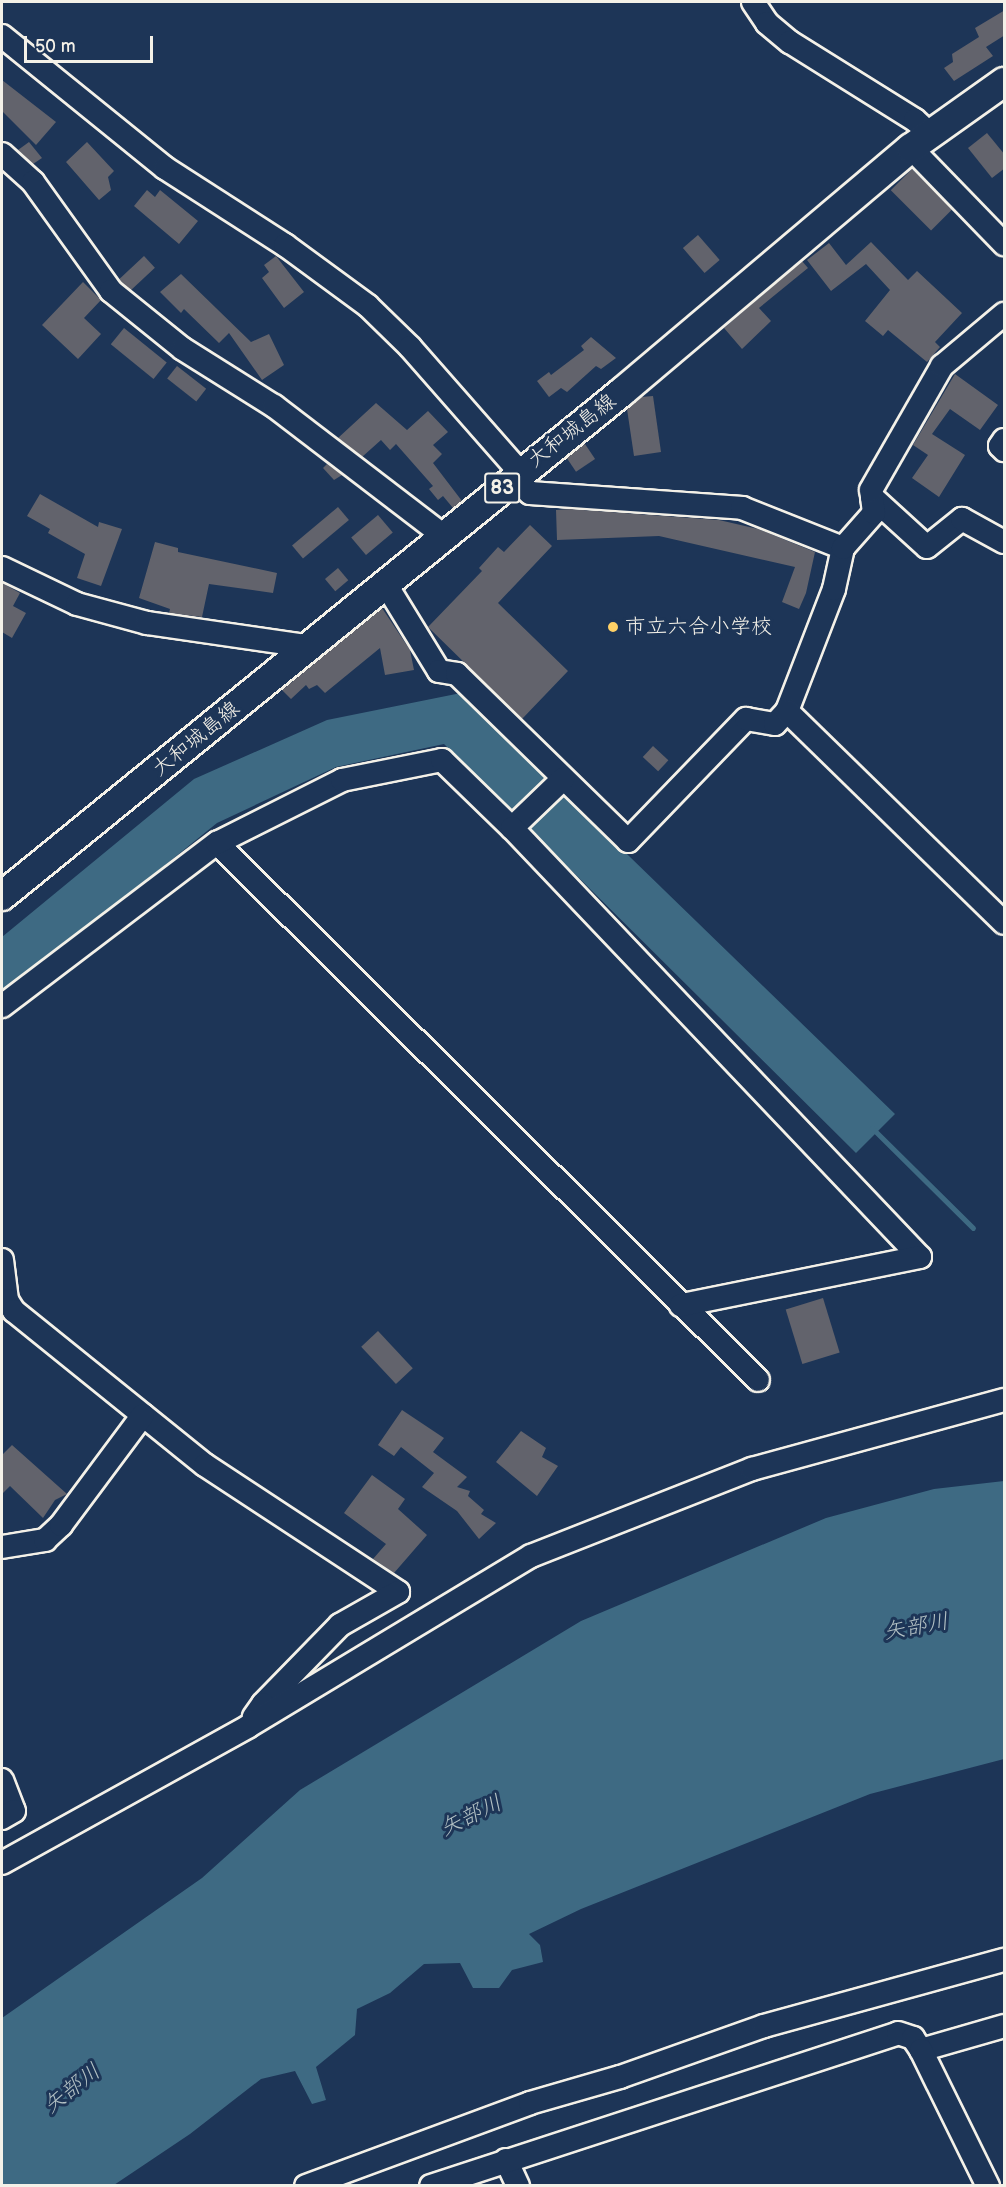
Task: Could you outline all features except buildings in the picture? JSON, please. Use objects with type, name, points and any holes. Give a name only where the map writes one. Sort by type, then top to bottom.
[{"type":"main road","name":"大和城島線","points":[[2,896],[306,646],[444,536],[921,141],[1005,82]]},
{"type":"street","points":[[753,2],[767,23],[790,42],[915,120],[921,141],[1005,244]]},
{"type":"street","points":[[2,36],[165,168],[294,252],[368,306],[410,346],[530,493],[742,508],[843,548]]},
{"type":"street","points":[[2,154],[33,182],[111,291],[183,349],[274,406],[444,536]]},
{"type":"street","points":[[386,583],[439,671],[457,674],[628,841],[746,719],[775,724],[787,711],[834,589],[843,548],[874,513],[871,490],[942,366],[1005,314]]},
{"type":"street","points":[[1005,440],[1000,446],[1005,450]]},
{"type":"street","points":[[872,497],[927,548],[962,519],[1005,542]]},
{"type":"street","points":[[2,568],[77,604],[137,620],[306,646]]},
{"type":"street","points":[[787,711],[1005,923]]},
{"type":"street","points":[[2,1006],[217,843],[342,780],[442,760],[518,823],[920,1257],[681,1305]]},
{"type":"street","points":[[518,823],[563,779]]},
{"type":"street","points":[[217,843],[758,1380]]},
{"type":"street","points":[[2,1260],[7,1300],[14,1311],[206,1465],[398,1592],[340,1625],[263,1704],[249,1726]]},
{"type":"street","points":[[2,1863],[249,1726],[531,1556],[570,1538],[752,1469],[1005,1400]]},
{"type":"street","points":[[2,1547],[45,1540],[61,1525],[143,1415]]},
{"type":"street","points":[[2,1780],[14,1811],[2,1818]]},
{"type":"street","points":[[306,2186],[530,2103],[620,2077],[764,2026],[1005,1960]]},
{"type":"street","points":[[921,2050],[1005,2026]]},
{"type":"street","points":[[432,2186],[898,2033],[913,2038],[921,2050],[988,2186]]},
{"type":"street","points":[[506,2160],[518,2186]]},
{"type":"water","points":[[461,693],[895,1114],[856,1153],[444,744],[336,767],[217,823],[2,997],[2,937],[194,779],[327,720]]},
{"type":"water","name":"矢部川","points":[[1004,1481],[1004,1759],[870,1794],[581,1909],[529,1934],[540,1945],[543,1962],[512,1970],[499,1988],[473,1988],[460,1963],[424,1964],[390,1993],[357,2009],[355,2035],[316,2067],[326,2100],[312,2104],[295,2071],[261,2079],[190,2134],[114,2185],[2,2185],[2,2018],[202,1878],[300,1790],[581,1621],[826,1518],[934,1489]]},
{"type":"waterway","points":[[872,1128],[973,1228]]},
{"type":"place","name":"市立六合小学校","points":[[613,627]]}]
